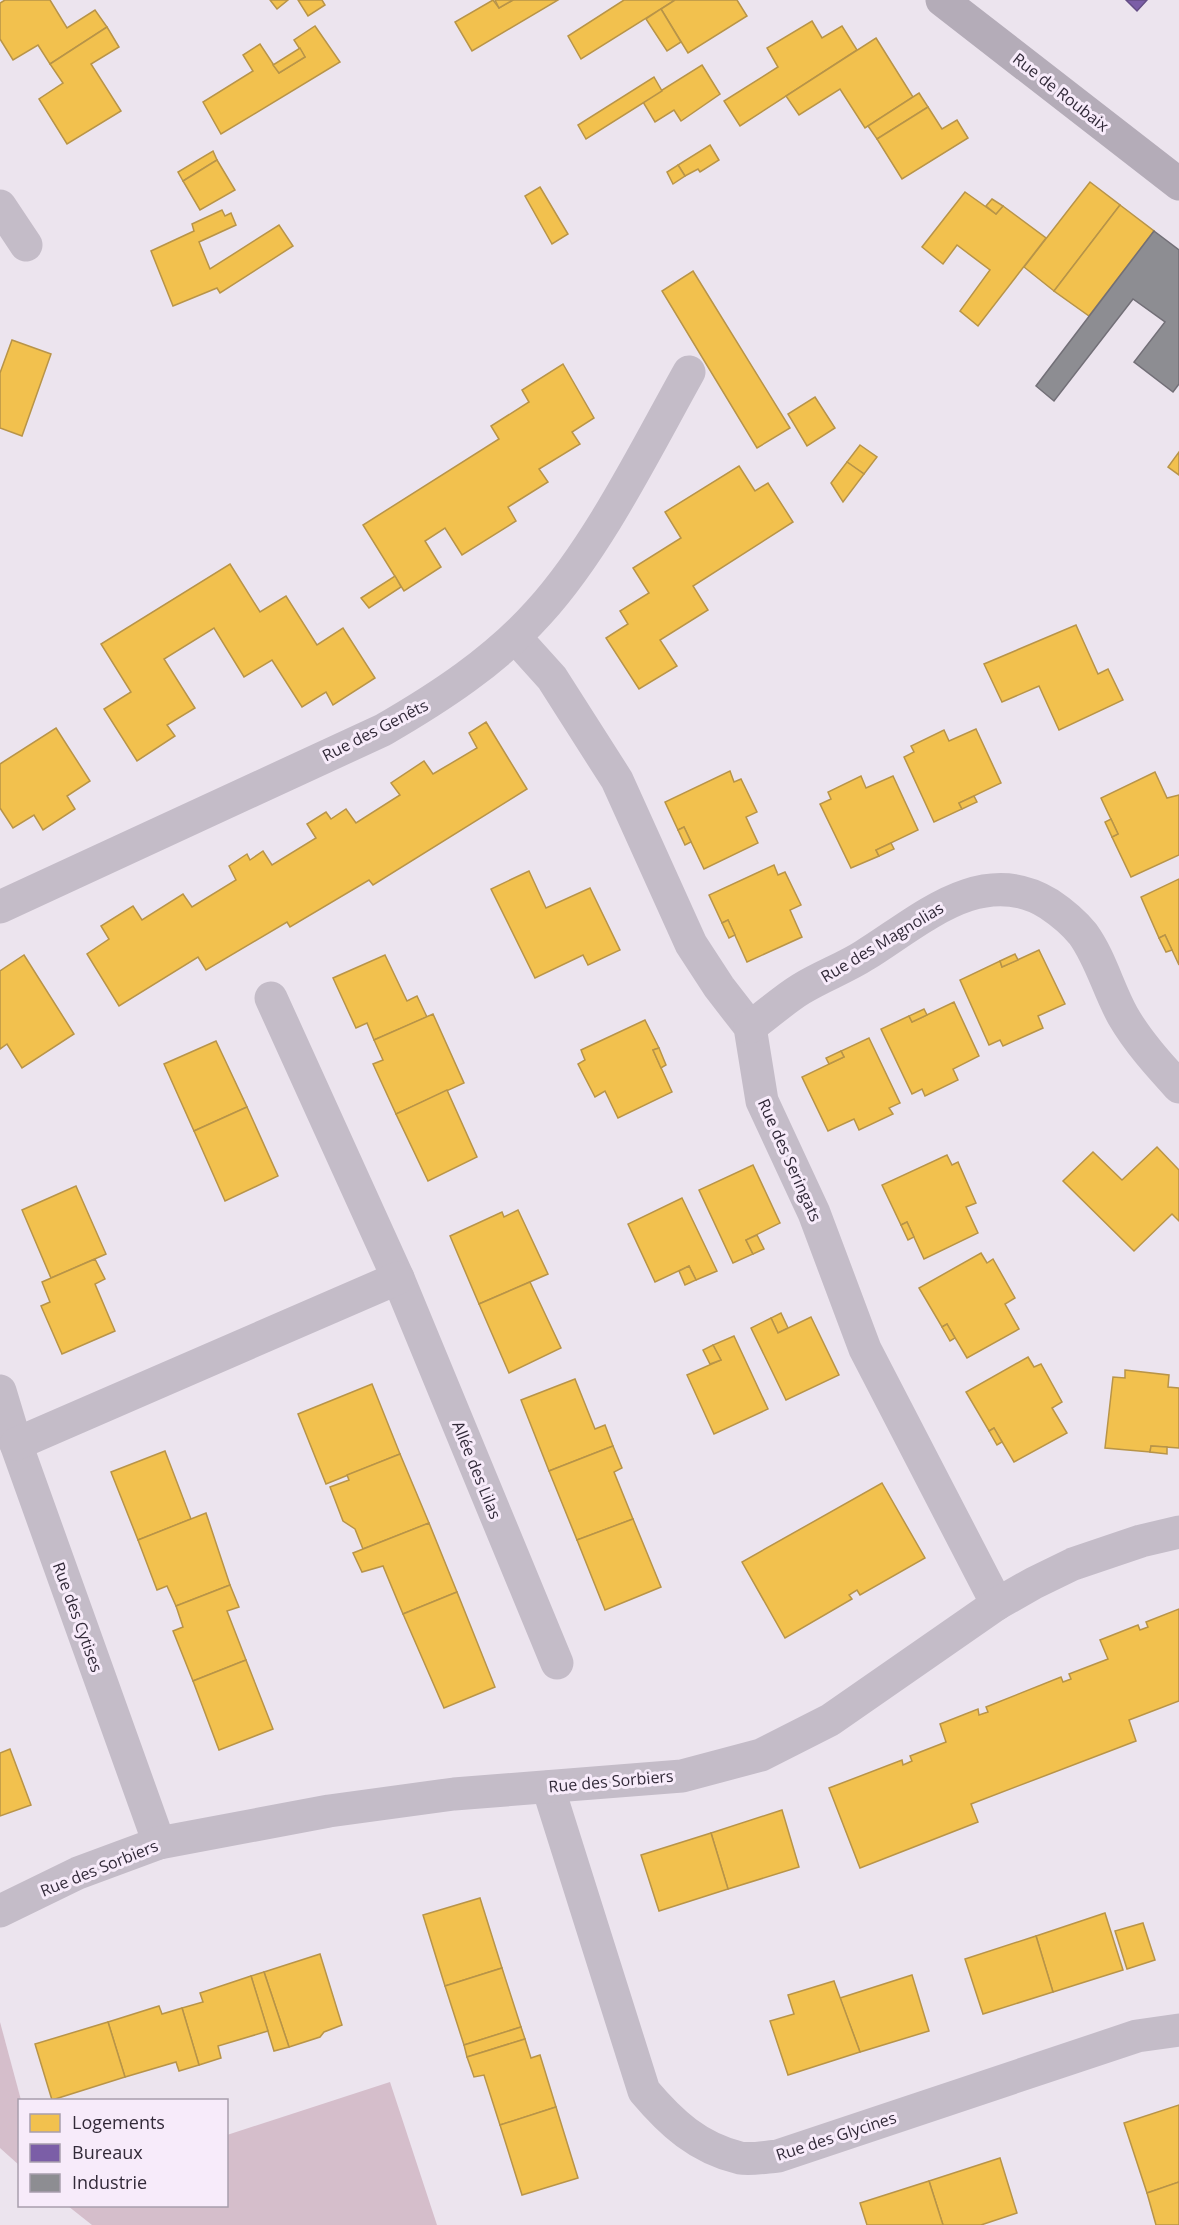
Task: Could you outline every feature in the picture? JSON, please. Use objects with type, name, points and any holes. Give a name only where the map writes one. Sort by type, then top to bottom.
[{"type":"main road","name":"Rue de Roubaix","points":[[942,0],[1179,184]]},
{"type":"street","points":[[0,206],[26,245]]},
{"type":"street","name":"Rue des Genêts","points":[[0,907],[383,730],[430,703],[478,668],[515,637],[540,611],[590,544],[689,372]]},
{"type":"street","name":"Rue des Seringats","points":[[515,637],[552,678],[617,780],[691,944],[719,987],[750,1027],[762,1101],[814,1213],[865,1349],[997,1604]]},
{"type":"street","name":"Rue des Magnolias","points":[[750,1027],[801,989],[864,956],[947,902],[974,893],[1005,889],[1034,894],[1059,911],[1082,933],[1099,962],[1123,1016],[1179,1087]]},
{"type":"street","name":"Allée des Lilas","points":[[271,998],[398,1278],[557,1663]]},
{"type":"street","points":[[16,1444],[398,1278]]},
{"type":"street","name":"Rue des Cytises","points":[[0,1391],[16,1444],[159,1843]]},
{"type":"street","name":"Rue des Sorbiers","points":[[0,1911],[78,1873],[159,1843],[329,1811],[453,1794],[682,1776],[761,1755],[830,1720],[997,1604],[1073,1564],[1142,1541],[1179,1533]]},
{"type":"street","name":"Rue des Glycines","points":[[548,1787],[644,2091],[669,2121],[702,2144],[741,2158],[778,2157],[1137,2036],[1179,2030]]},
{"type":"shaded area","points":[[0,2022],[21,2099],[18,2099],[18,2164],[0,2148]]},
{"type":"shaded area","points":[[390,2082],[437,2225],[92,2225],[69,2207],[228,2207],[228,2135]]},
{"type":"building: Logements","points":[[5,0],[50,0],[67,28],[95,10],[107,27],[50,64],[38,45],[13,60],[0,39],[0,3]]},
{"type":"building: Logements","points":[[270,0],[288,0],[277,9]]},
{"type":"building: Logements","points":[[298,0],[322,0],[325,5],[308,16]]},
{"type":"building: Logements","points":[[493,0],[499,8],[513,0],[558,0],[472,51],[455,22]]},
{"type":"building: Logements","points":[[495,0],[513,0],[499,8]]},
{"type":"building: Logements","points":[[624,0],[675,0],[581,59],[568,36]]},
{"type":"building: Logements","points":[[675,0],[737,0],[747,16],[688,53],[661,9]]},
{"type":"building: Logements","points":[[661,9],[681,42],[667,51],[646,19]]},
{"type":"building: Logements","points":[[812,21],[822,38],[842,26],[857,50],[740,126],[724,101],[778,67],[767,48]]},
{"type":"building: Logements","points":[[315,26],[340,62],[221,134],[203,102],[253,71],[243,55],[260,44],[279,73],[305,57],[294,40]]},
{"type":"building: Logements","points":[[107,27],[119,47],[91,64],[121,111],[67,144],[39,99],[63,83],[50,64]]},
{"type":"building: Logements","points":[[876,38],[913,97],[865,128],[840,89],[799,115],[786,96]]},
{"type":"building: Logements","points":[[300,48],[305,57],[279,73],[273,65]]},
{"type":"building: Logements","points":[[702,65],[720,94],[681,121],[674,110],[655,122],[643,102]]},
{"type":"building: Logements","points":[[654,77],[662,91],[586,139],[578,125]]},
{"type":"building: Logements","points":[[919,93],[928,107],[877,139],[868,126]]},
{"type":"building: Logements","points":[[928,107],[942,129],[957,120],[968,138],[902,179],[877,139]]},
{"type":"building: Logements","points":[[710,145],[719,160],[700,172],[698,169],[685,176],[678,165]]},
{"type":"building: Logements","points":[[213,151],[217,160],[183,181],[178,172]]},
{"type":"building: Logements","points":[[217,160],[235,190],[200,210],[183,181]]},
{"type":"building: Logements","points":[[678,165],[685,176],[673,184],[667,172]]},
{"type":"building: Logements","points":[[1090,182],[1120,205],[1054,291],[1024,267]]},
{"type":"building: Logements","points":[[540,187],[568,234],[552,244],[525,196]]},
{"type":"building: Logements","points":[[965,192],[996,214],[1003,206],[1046,238],[978,326],[960,311],[990,270],[957,245],[943,264],[922,247]]},
{"type":"building: Logements","points":[[992,199],[1003,206],[996,214],[986,206]]},
{"type":"building: Logements","points":[[1120,205],[1154,231],[1089,316],[1054,291]]},
{"type":"building: Logements","points":[[222,210],[225,216],[231,213],[236,225],[199,242],[210,269],[279,225],[293,246],[220,293],[217,288],[173,306],[151,251],[194,231],[192,224]]},
{"type":"building: Logements","points":[[693,271],[790,428],[757,448],[662,291]]},
{"type":"building: Logements","points":[[12,340],[51,354],[22,436],[0,428],[0,373]]},
{"type":"building: Logements","points":[[563,364],[594,418],[572,432],[580,444],[539,469],[548,482],[508,507],[516,521],[462,555],[445,528],[425,541],[441,567],[404,591],[363,525],[499,439],[491,426],[529,402],[522,390]]},
{"type":"building: Logements","points":[[815,397],[835,428],[807,446],[788,414]]},
{"type":"building: Logements","points":[[860,445],[877,457],[864,474],[847,462]]},
{"type":"building: Logements","points":[[1179,452],[1179,475],[1168,467]]},
{"type":"building: Logements","points":[[847,462],[864,474],[843,502],[831,483]]},
{"type":"building: Logements","points":[[739,466],[755,491],[768,483],[793,522],[693,586],[708,610],[660,640],[677,666],[639,689],[606,638],[628,624],[620,611],[649,593],[633,568],[681,538],[665,512]]},
{"type":"building: Logements","points":[[230,564],[260,612],[286,596],[317,645],[343,628],[375,678],[333,705],[326,692],[302,707],[272,660],[244,677],[214,628],[164,659],[195,708],[167,725],[175,736],[137,761],[104,709],[131,692],[101,644]]},
{"type":"building: Logements","points":[[395,576],[401,587],[369,608],[361,598]]},
{"type":"building: Logements","points":[[1076,625],[1098,674],[1108,669],[1123,700],[1059,730],[1039,686],[1002,702],[984,664]]},
{"type":"building: Logements","points":[[486,722],[527,789],[373,885],[369,880],[290,927],[287,922],[206,970],[198,957],[119,1006],[87,954],[109,939],[101,926],[133,906],[142,920],[183,894],[192,907],[236,880],[229,866],[247,854],[250,860],[263,851],[272,865],[316,838],[307,824],[326,812],[331,819],[346,809],[356,823],[400,795],[391,783],[424,761],[433,774],[477,748],[469,733]]},
{"type":"building: Logements","points":[[56,728],[90,781],[67,796],[75,809],[43,830],[34,815],[13,828],[0,808],[0,764]]},
{"type":"building: Logements","points":[[976,729],[1001,783],[959,803],[962,809],[934,822],[904,757],[914,752],[911,746],[944,730],[949,741]]},
{"type":"building: Logements","points":[[730,771],[734,782],[741,779],[757,812],[746,817],[758,843],[704,869],[684,827],[678,830],[665,802]]},
{"type":"building: Logements","points":[[1155,772],[1167,798],[1179,795],[1179,855],[1131,877],[1112,837],[1118,834],[1101,798]]},
{"type":"building: Logements","points":[[861,776],[866,788],[893,776],[918,830],[876,850],[879,856],[851,868],[820,804],[831,799],[828,792]]},
{"type":"building: Logements","points":[[974,796],[977,802],[962,809],[959,803]]},
{"type":"building: Logements","points":[[1111,819],[1118,834],[1112,837],[1105,822]]},
{"type":"building: Logements","points":[[684,827],[691,842],[685,845],[678,830]]},
{"type":"building: Logements","points":[[891,843],[894,849],[879,856],[876,850]]},
{"type":"building: Logements","points":[[774,865],[778,875],[785,872],[801,905],[790,910],[802,937],[747,962],[728,920],[722,923],[709,895]]},
{"type":"building: Logements","points":[[529,871],[546,908],[590,888],[620,950],[588,965],[583,955],[535,978],[491,889]]},
{"type":"building: Logements","points":[[1179,879],[1179,965],[1165,935],[1159,938],[1141,897]]},
{"type":"building: Logements","points":[[728,920],[735,935],[729,938],[722,923]]},
{"type":"building: Logements","points":[[1165,935],[1172,950],[1166,952],[1159,938]]},
{"type":"building: Logements","points":[[1039,950],[1065,1004],[1038,1016],[1043,1028],[1003,1046],[1000,1040],[989,1045],[960,980],[1000,961],[1002,967]]},
{"type":"building: Logements","points":[[1015,954],[1018,960],[1002,967],[1000,961]]},
{"type":"building: Logements","points":[[24,955],[74,1034],[22,1068],[7,1044],[0,1049],[0,971]]},
{"type":"building: Logements","points":[[385,955],[407,1001],[417,996],[427,1017],[374,1040],[367,1023],[356,1028],[333,978]]},
{"type":"building: Logements","points":[[954,1002],[979,1056],[953,1069],[958,1080],[925,1096],[922,1089],[912,1094],[881,1029],[909,1016],[912,1022]]},
{"type":"building: Logements","points":[[924,1009],[927,1015],[912,1022],[909,1016]]},
{"type":"building: Logements","points":[[433,1014],[464,1083],[396,1114],[373,1064],[383,1060],[374,1040]]},
{"type":"building: Logements","points":[[645,1020],[659,1048],[653,1050],[672,1092],[618,1118],[605,1091],[595,1097],[578,1064],[585,1060],[581,1050]]},
{"type":"building: Logements","points":[[869,1038],[900,1103],[889,1108],[893,1114],[859,1130],[854,1119],[828,1131],[802,1077],[844,1057],[841,1051]]},
{"type":"building: Logements","points":[[216,1041],[247,1107],[194,1131],[164,1064]]},
{"type":"building: Logements","points":[[659,1048],[666,1065],[661,1068],[653,1050]]},
{"type":"building: Logements","points":[[841,1051],[844,1057],[829,1064],[826,1058]]},
{"type":"building: Logements","points":[[447,1090],[477,1157],[428,1181],[396,1114]]},
{"type":"building: Logements","points":[[247,1107],[278,1176],[225,1201],[194,1131]]},
{"type":"building: Logements","points":[[1157,1147],[1179,1170],[1179,1221],[1172,1214],[1134,1251],[1063,1181],[1093,1152],[1122,1180]]},
{"type":"building: Logements","points":[[947,1155],[952,1165],[958,1162],[976,1203],[966,1207],[978,1233],[924,1259],[907,1222],[901,1225],[882,1185]]},
{"type":"building: Logements","points":[[753,1165],[780,1223],[746,1240],[753,1254],[733,1263],[699,1190]]},
{"type":"building: Logements","points":[[76,1186],[106,1254],[51,1278],[22,1210]]},
{"type":"building: Logements","points":[[682,1198],[717,1271],[696,1280],[689,1266],[655,1282],[628,1224]]},
{"type":"building: Logements","points":[[518,1210],[548,1274],[479,1304],[450,1236],[502,1212],[504,1217]]},
{"type":"building: Logements","points":[[907,1222],[914,1237],[908,1240],[901,1225]]},
{"type":"building: Logements","points":[[757,1235],[764,1249],[753,1254],[746,1240]]},
{"type":"building: Logements","points":[[981,1253],[987,1263],[993,1259],[1015,1298],[1005,1304],[1019,1329],[967,1358],[947,1324],[942,1327],[919,1288]]},
{"type":"building: Logements","points":[[95,1259],[105,1279],[95,1284],[115,1331],[62,1354],[41,1306],[50,1302],[42,1282]]},
{"type":"building: Logements","points":[[689,1266],[696,1280],[685,1285],[679,1271]]},
{"type":"building: Logements","points":[[530,1282],[561,1348],[509,1373],[479,1304]]},
{"type":"building: Logements","points":[[781,1313],[788,1328],[778,1333],[771,1318]]},
{"type":"building: Logements","points":[[811,1317],[839,1375],[786,1400],[751,1328],[771,1318],[778,1333]]},
{"type":"building: Logements","points":[[947,1324],[955,1338],[950,1341],[942,1327]]},
{"type":"building: Logements","points":[[734,1336],[768,1409],[714,1434],[687,1375],[721,1360],[713,1345]]},
{"type":"building: Logements","points":[[713,1345],[721,1360],[710,1364],[703,1350]]},
{"type":"building: Logements","points":[[1028,1357],[1034,1367],[1041,1364],[1062,1402],[1052,1408],[1067,1433],[1014,1462],[994,1428],[989,1431],[966,1392]]},
{"type":"building: Logements","points":[[1125,1370],[1169,1375],[1168,1387],[1179,1388],[1179,1448],[1151,1446],[1150,1452],[1105,1448],[1113,1377],[1125,1378]]},
{"type":"building: Logements","points":[[575,1379],[595,1429],[605,1425],[613,1446],[549,1471],[521,1400]]},
{"type":"building: Logements","points":[[372,1384],[400,1454],[326,1484],[298,1414]]},
{"type":"building: Logements","points":[[994,1428],[1002,1442],[997,1445],[989,1431]]},
{"type":"building: Logements","points":[[613,1446],[622,1468],[614,1472],[633,1519],[577,1540],[549,1471]]},
{"type":"building: Logements","points":[[1151,1446],[1167,1447],[1167,1454],[1150,1452]]},
{"type":"building: Logements","points":[[165,1451],[191,1519],[138,1540],[111,1472]]},
{"type":"building: Logements","points":[[400,1454],[429,1523],[363,1549],[355,1529],[343,1521],[330,1487],[349,1480],[347,1475]]},
{"type":"building: Logements","points":[[882,1483],[925,1558],[860,1595],[857,1590],[849,1595],[852,1599],[785,1638],[742,1562]]},
{"type":"building: Logements","points":[[206,1513],[230,1585],[176,1606],[167,1586],[157,1590],[138,1540]]},
{"type":"building: Logements","points":[[633,1519],[661,1587],[605,1610],[577,1540]]},
{"type":"building: Logements","points":[[429,1523],[457,1592],[403,1614],[383,1566],[362,1572],[353,1553]]},
{"type":"building: Logements","points":[[230,1585],[239,1607],[227,1611],[246,1660],[193,1681],[173,1631],[183,1627],[176,1606]]},
{"type":"building: Logements","points":[[457,1592],[495,1687],[444,1708],[403,1614]]},
{"type":"building: Logements","points":[[1179,1609],[1179,1701],[1129,1720],[1136,1741],[971,1804],[978,1822],[860,1868],[829,1788],[902,1760],[903,1765],[912,1761],[910,1756],[946,1742],[940,1724],[978,1709],[979,1715],[988,1712],[986,1707],[1061,1677],[1063,1682],[1071,1679],[1069,1674],[1108,1659],[1100,1640],[1138,1625],[1140,1630],[1148,1627],[1146,1622]]},
{"type":"building: Logements","points":[[246,1660],[273,1729],[219,1750],[193,1681]]},
{"type":"building: Logements","points":[[10,1749],[31,1805],[0,1816],[0,1753]]},
{"type":"building: Logements","points":[[782,1810],[799,1867],[728,1889],[711,1833]]},
{"type":"building: Logements","points":[[711,1833],[728,1889],[659,1911],[641,1855]]},
{"type":"building: Logements","points":[[480,1898],[502,1968],[445,1986],[423,1915]]},
{"type":"building: Logements","points":[[1105,1913],[1123,1970],[1053,1992],[1036,1936]]},
{"type":"building: Logements","points":[[1143,1923],[1155,1960],[1127,1969],[1115,1931]]},
{"type":"building: Logements","points":[[1036,1936],[1053,1992],[983,2014],[965,1959]]},
{"type":"building: Logements","points":[[320,1954],[342,2025],[324,2032],[320,2037],[289,2047],[264,1972]]},
{"type":"building: Logements","points":[[502,1968],[521,2027],[464,2045],[445,1986]]},
{"type":"building: Logements","points":[[264,1972],[289,2047],[274,2051],[251,1976]]},
{"type":"building: Logements","points":[[912,1975],[929,2031],[860,2052],[840,1998]]},
{"type":"building: Logements","points":[[251,1976],[268,2031],[218,2046],[221,2058],[199,2065],[182,2008],[203,2002],[200,1993]]},
{"type":"building: Logements","points":[[834,1981],[860,2052],[788,2075],[770,2021],[794,2014],[788,1995]]},
{"type":"building: Logements","points":[[159,2006],[162,2014],[182,2008],[199,2065],[179,2071],[176,2062],[125,2077],[108,2022]]},
{"type":"building: Logements","points":[[108,2022],[125,2077],[52,2099],[35,2044]]},
{"type":"building: Logements","points":[[521,2027],[525,2039],[467,2057],[464,2045]]},
{"type":"building: Logements","points":[[525,2039],[531,2058],[540,2055],[556,2107],[500,2125],[484,2075],[474,2077],[467,2057]]},
{"type":"building: Logements","points":[[1179,2105],[1179,2182],[1147,2193],[1124,2123]]},
{"type":"building: Logements","points":[[556,2107],[578,2178],[522,2195],[500,2125]]},
{"type":"building: Logements","points":[[1000,2158],[1017,2213],[981,2225],[943,2225],[929,2181]]},
{"type":"building: Logements","points":[[929,2181],[943,2225],[867,2225],[860,2203]]},
{"type":"building: Logements","points":[[1179,2182],[1179,2225],[1156,2225],[1147,2193]]},
{"type":"building: Bureaux","points":[[1126,0],[1147,0],[1137,11]]},
{"type":"building: Industrie","points":[[1154,231],[1179,250],[1179,384],[1173,392],[1134,362],[1165,322],[1133,299],[1054,401],[1036,386]]}]
